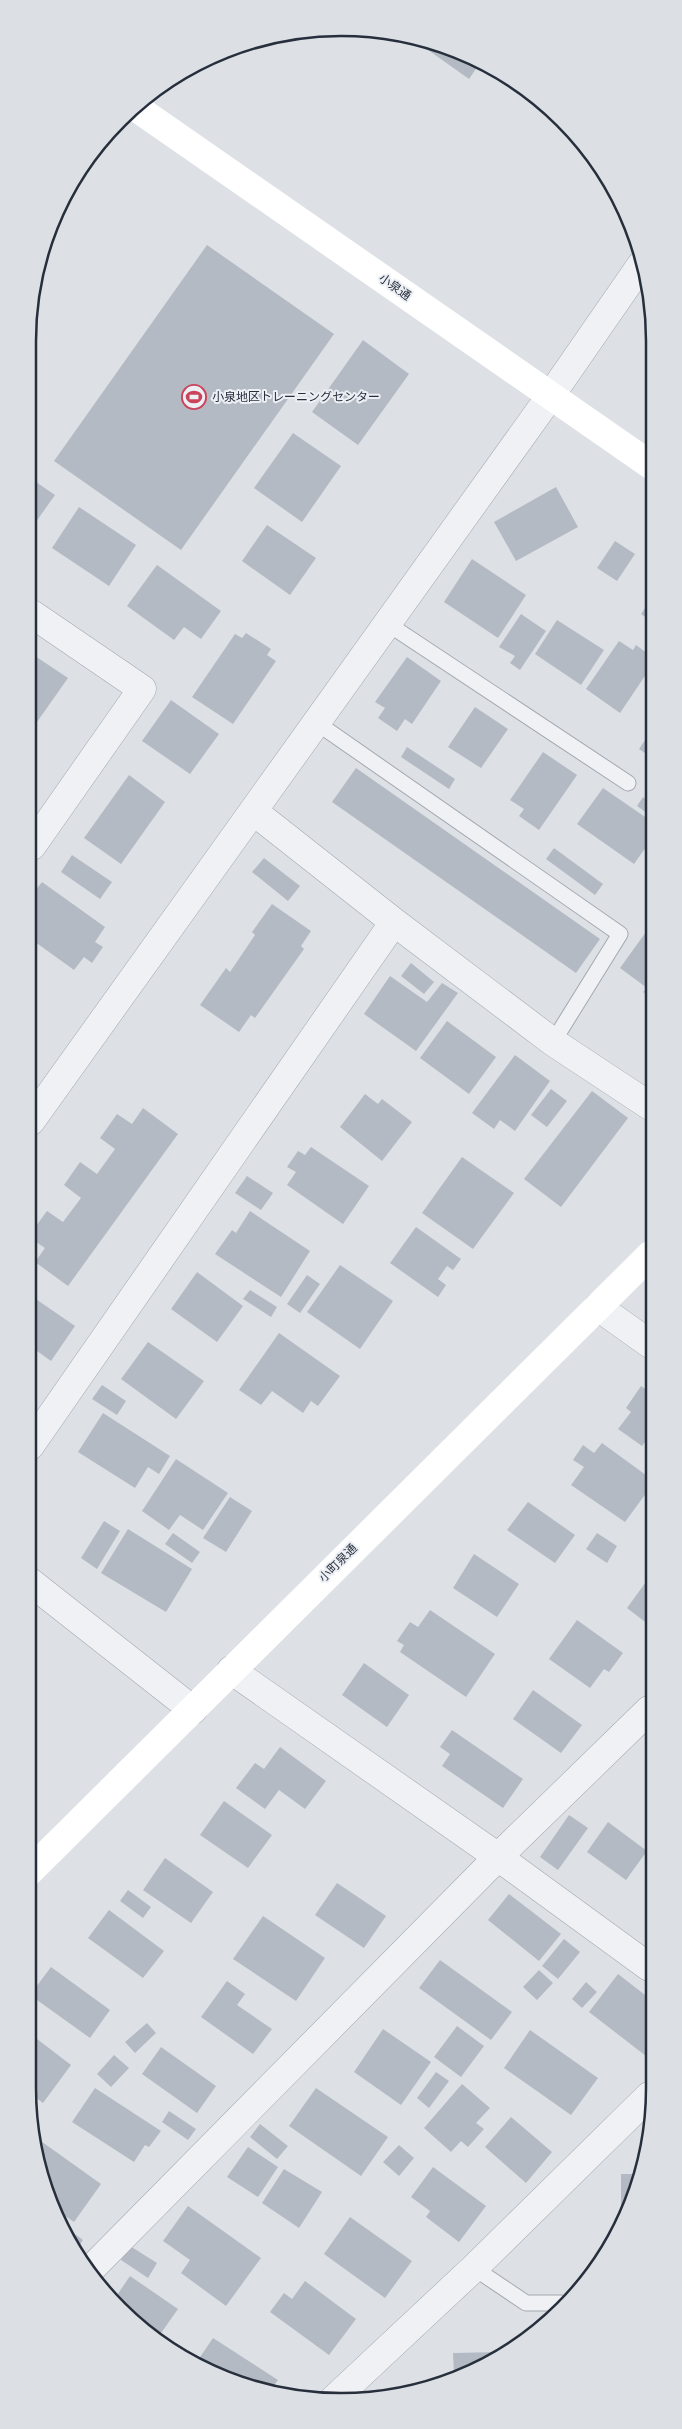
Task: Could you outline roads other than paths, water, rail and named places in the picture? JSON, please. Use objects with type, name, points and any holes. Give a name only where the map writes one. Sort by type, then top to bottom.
[{"type":"street","name":"小泉通","points":[[141,111],[646,462]]},
{"type":"street","points":[[36,1112],[388,624],[637,271]]},
{"type":"street","points":[[36,617],[142,689],[36,840]]},
{"type":"street","points":[[253,811],[394,922],[553,1042],[646,1103]]},
{"type":"street","points":[[36,1437],[394,922]]},
{"type":"street","name":"小町泉通","points":[[36,1865],[646,1259]]},
{"type":"street","points":[[598,1307],[646,1341]]},
{"type":"street","points":[[36,1587],[193,1710]]},
{"type":"street","points":[[231,1670],[498,1857],[646,1965]]},
{"type":"street","points":[[94,2266],[498,1857],[646,1713]]},
{"type":"street","points":[[341,2393],[474,2268],[645,2100]]},
{"type":"lane","points":[[388,624],[628,782]]},
{"type":"lane","points":[[316,723],[620,934],[553,1042]]},
{"type":"lane","points":[[474,2268],[526,2303],[556,2303]]},
{"type":"place","name":"小泉地区トレーニングセンター","points":[[194,397]]}]
